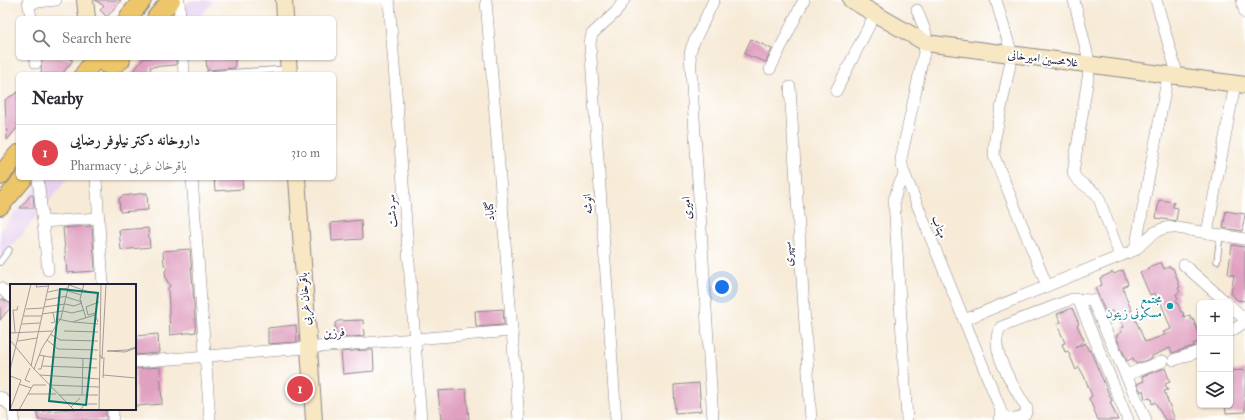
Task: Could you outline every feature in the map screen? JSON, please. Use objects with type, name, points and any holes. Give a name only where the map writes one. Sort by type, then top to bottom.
[{"type":"main road","points":[[130,16],[142,0]]},
{"type":"main road","points":[[158,16],[171,0]]},
{"type":"main road","points":[[104,60],[106,64],[110,65],[119,60]]},
{"type":"main road","points":[[111,72],[120,60]]},
{"type":"main road","points":[[0,176],[16,156]]},
{"type":"main road","points":[[0,206],[22,180]]},
{"type":"street","points":[[30,16],[29,2],[56,0]]},
{"type":"street","points":[[85,0],[87,16]]},
{"type":"street","points":[[179,0],[180,16]]},
{"type":"street","points":[[284,0],[285,16]]},
{"type":"street","name":"سردشت","points":[[389,0],[421,420]]},
{"type":"street","name":"گناباد","points":[[486,0],[519,420]]},
{"type":"street","name":"انوشه","points":[[616,420],[590,43],[592,34],[616,12],[624,0]]},
{"type":"street","name":"امیری","points":[[713,420],[690,52],[714,0]]},
{"type":"street","points":[[770,69],[804,0]]},
{"type":"street","name":"غلامحسین امیرخانی","points":[[851,0],[926,43],[1240,85]]},
{"type":"street","points":[[996,0],[1012,55],[995,138],[994,156],[1046,286]]},
{"type":"street","points":[[1074,0],[1090,65],[1072,173],[1074,178],[1098,196],[1120,256]]},
{"type":"street","points":[[1135,250],[1173,76],[1156,0]]},
{"type":"street","points":[[1242,0],[1245,12]]},
{"type":"street","points":[[917,10],[926,33],[926,43]]},
{"type":"street","points":[[836,91],[875,14]]},
{"type":"street","name":"مهتاب","points":[[926,43],[901,159],[904,175],[1000,408],[1000,417],[1014,419],[1025,415],[1027,409],[1001,361],[996,340],[997,333],[1001,327],[1072,299],[1078,299]]},
{"type":"street","points":[[183,60],[184,72]]},
{"type":"street","points":[[1207,233],[1240,85]]},
{"type":"street","name":"سپهری","points":[[790,87],[811,420]]},
{"type":"street","points":[[904,175],[894,200],[907,420]]},
{"type":"street","points":[[38,180],[48,270]]},
{"type":"street","points":[[96,180],[104,284]]},
{"type":"street","points":[[192,180],[210,420]]},
{"type":"street","name":"باقرخان غربی","points":[[297,180],[314,420]]},
{"type":"street","points":[[43,222],[98,218]]},
{"type":"street","points":[[964,320],[1135,250],[1156,231],[1166,228],[1245,239]]},
{"type":"street","points":[[1184,265],[1224,300]]},
{"type":"street","points":[[0,288],[10,296]]},
{"type":"street","points":[[1128,420],[1078,299],[1092,300],[1146,420]]},
{"type":"street","points":[[1233,309],[1245,321],[1233,330]]},
{"type":"street","name":"فرزین","points":[[136,362],[512,331]]},
{"type":"street","points":[[1174,360],[1197,352]]},
{"type":"street","points":[[1126,375],[1163,361]]},
{"type":"street","points":[[0,398],[10,405]]},
{"type":"street","points":[[13,410],[14,420]]},
{"type":"lane","points":[[243,72],[288,67]]},
{"type":"lane","points":[[1217,261],[1220,235]]},
{"type":"lane","points":[[0,262],[9,250]]},
{"type":"shaded area","points":[[190,0],[214,0],[201,16],[177,16]]},
{"type":"shaded area","points":[[41,180],[66,180],[0,261],[0,231]]},
{"type":"building","points":[[95,0],[121,0],[108,16],[100,10],[104,6]]},
{"type":"building","points":[[751,39],[772,49],[766,62],[744,54]]},
{"type":"building","points":[[42,60],[73,60],[64,72],[41,72]]},
{"type":"building","points":[[142,60],[176,60],[176,65],[150,67],[151,72],[133,72]]},
{"type":"building","points":[[206,60],[235,60],[235,68],[207,70]]},
{"type":"building","points":[[16,93],[16,129],[7,140],[5,100]]},
{"type":"building","points":[[214,180],[242,180],[243,189],[215,191]]},
{"type":"building","points":[[147,193],[148,210],[120,212],[119,199],[122,196]]},
{"type":"building","points":[[31,195],[33,195],[34,208],[20,208]]},
{"type":"building","points":[[1159,200],[1174,202],[1173,207],[1178,208],[1176,221],[1156,218]]},
{"type":"building","points":[[1226,211],[1245,214],[1242,231],[1223,228]]},
{"type":"building","points":[[361,220],[362,239],[332,241],[331,223]]},
{"type":"building","points":[[91,226],[95,271],[67,273],[63,228]]},
{"type":"building","points":[[148,228],[150,247],[121,250],[119,230]]},
{"type":"building","points":[[1232,245],[1245,247],[1245,301],[1237,300],[1231,293],[1234,275],[1228,274]]},
{"type":"building","points":[[190,249],[196,332],[170,335],[168,288],[170,286],[166,279],[165,271],[168,267],[164,265],[163,251]]},
{"type":"building","points":[[1161,262],[1164,269],[1170,266],[1173,268],[1180,287],[1178,288],[1180,292],[1176,294],[1178,299],[1176,300],[1181,312],[1183,312],[1184,317],[1190,315],[1191,319],[1193,319],[1197,329],[1197,342],[1193,344],[1194,346],[1172,353],[1170,348],[1152,356],[1152,358],[1136,364],[1133,358],[1127,361],[1117,339],[1117,335],[1122,332],[1121,328],[1124,327],[1117,312],[1114,314],[1112,311],[1105,311],[1095,288],[1102,285],[1100,278],[1113,272],[1114,274],[1123,270],[1128,284],[1123,287],[1125,295],[1145,342],[1165,335],[1163,332],[1171,329],[1159,298],[1157,299],[1155,293],[1150,295],[1140,272],[1150,269],[1149,267]]},
{"type":"building","points":[[2,299],[10,303],[10,308],[0,320],[0,301]]},
{"type":"building","points":[[1072,308],[1079,324],[1077,325],[1084,340],[1075,348],[1085,343],[1089,351],[1090,350],[1112,401],[1110,402],[1118,420],[1098,420],[1089,398],[1092,396],[1084,376],[1079,367],[1076,370],[1068,351],[1065,352],[1062,344],[1065,343],[1057,324],[1061,322],[1057,314]]},
{"type":"building","points":[[503,309],[504,325],[476,327],[475,311]]},
{"type":"building","points":[[363,320],[364,336],[336,338],[335,323],[338,321]]},
{"type":"building","points":[[296,325],[297,342],[268,344],[268,328]]},
{"type":"building","points":[[158,334],[159,353],[136,355],[136,336]]},
{"type":"building","points":[[373,350],[374,371],[343,374],[341,352]]},
{"type":"building","points":[[160,367],[162,404],[136,406],[136,369]]},
{"type":"building","points":[[1165,368],[1170,382],[1165,384],[1168,390],[1164,391],[1175,420],[1165,420],[1155,402],[1152,404],[1151,398],[1145,399],[1143,390],[1141,392],[1137,384],[1144,381],[1142,376]]},
{"type":"building","points":[[1245,370],[1245,412],[1226,413],[1225,408],[1233,408],[1233,371]]},
{"type":"building","points":[[699,383],[701,411],[675,413],[674,385]]},
{"type":"building","points":[[466,389],[469,420],[441,420],[438,391]]},
{"type":"building","points":[[59,410],[106,410],[106,420],[38,420],[37,412]]},
{"type":"place","name":"مجتمع مسکونی زیتون","points":[[1170,306]]},
{"type":"place","name":"داروخانه دکتر نیلوفر رضایی","points":[[300,389]]}]
